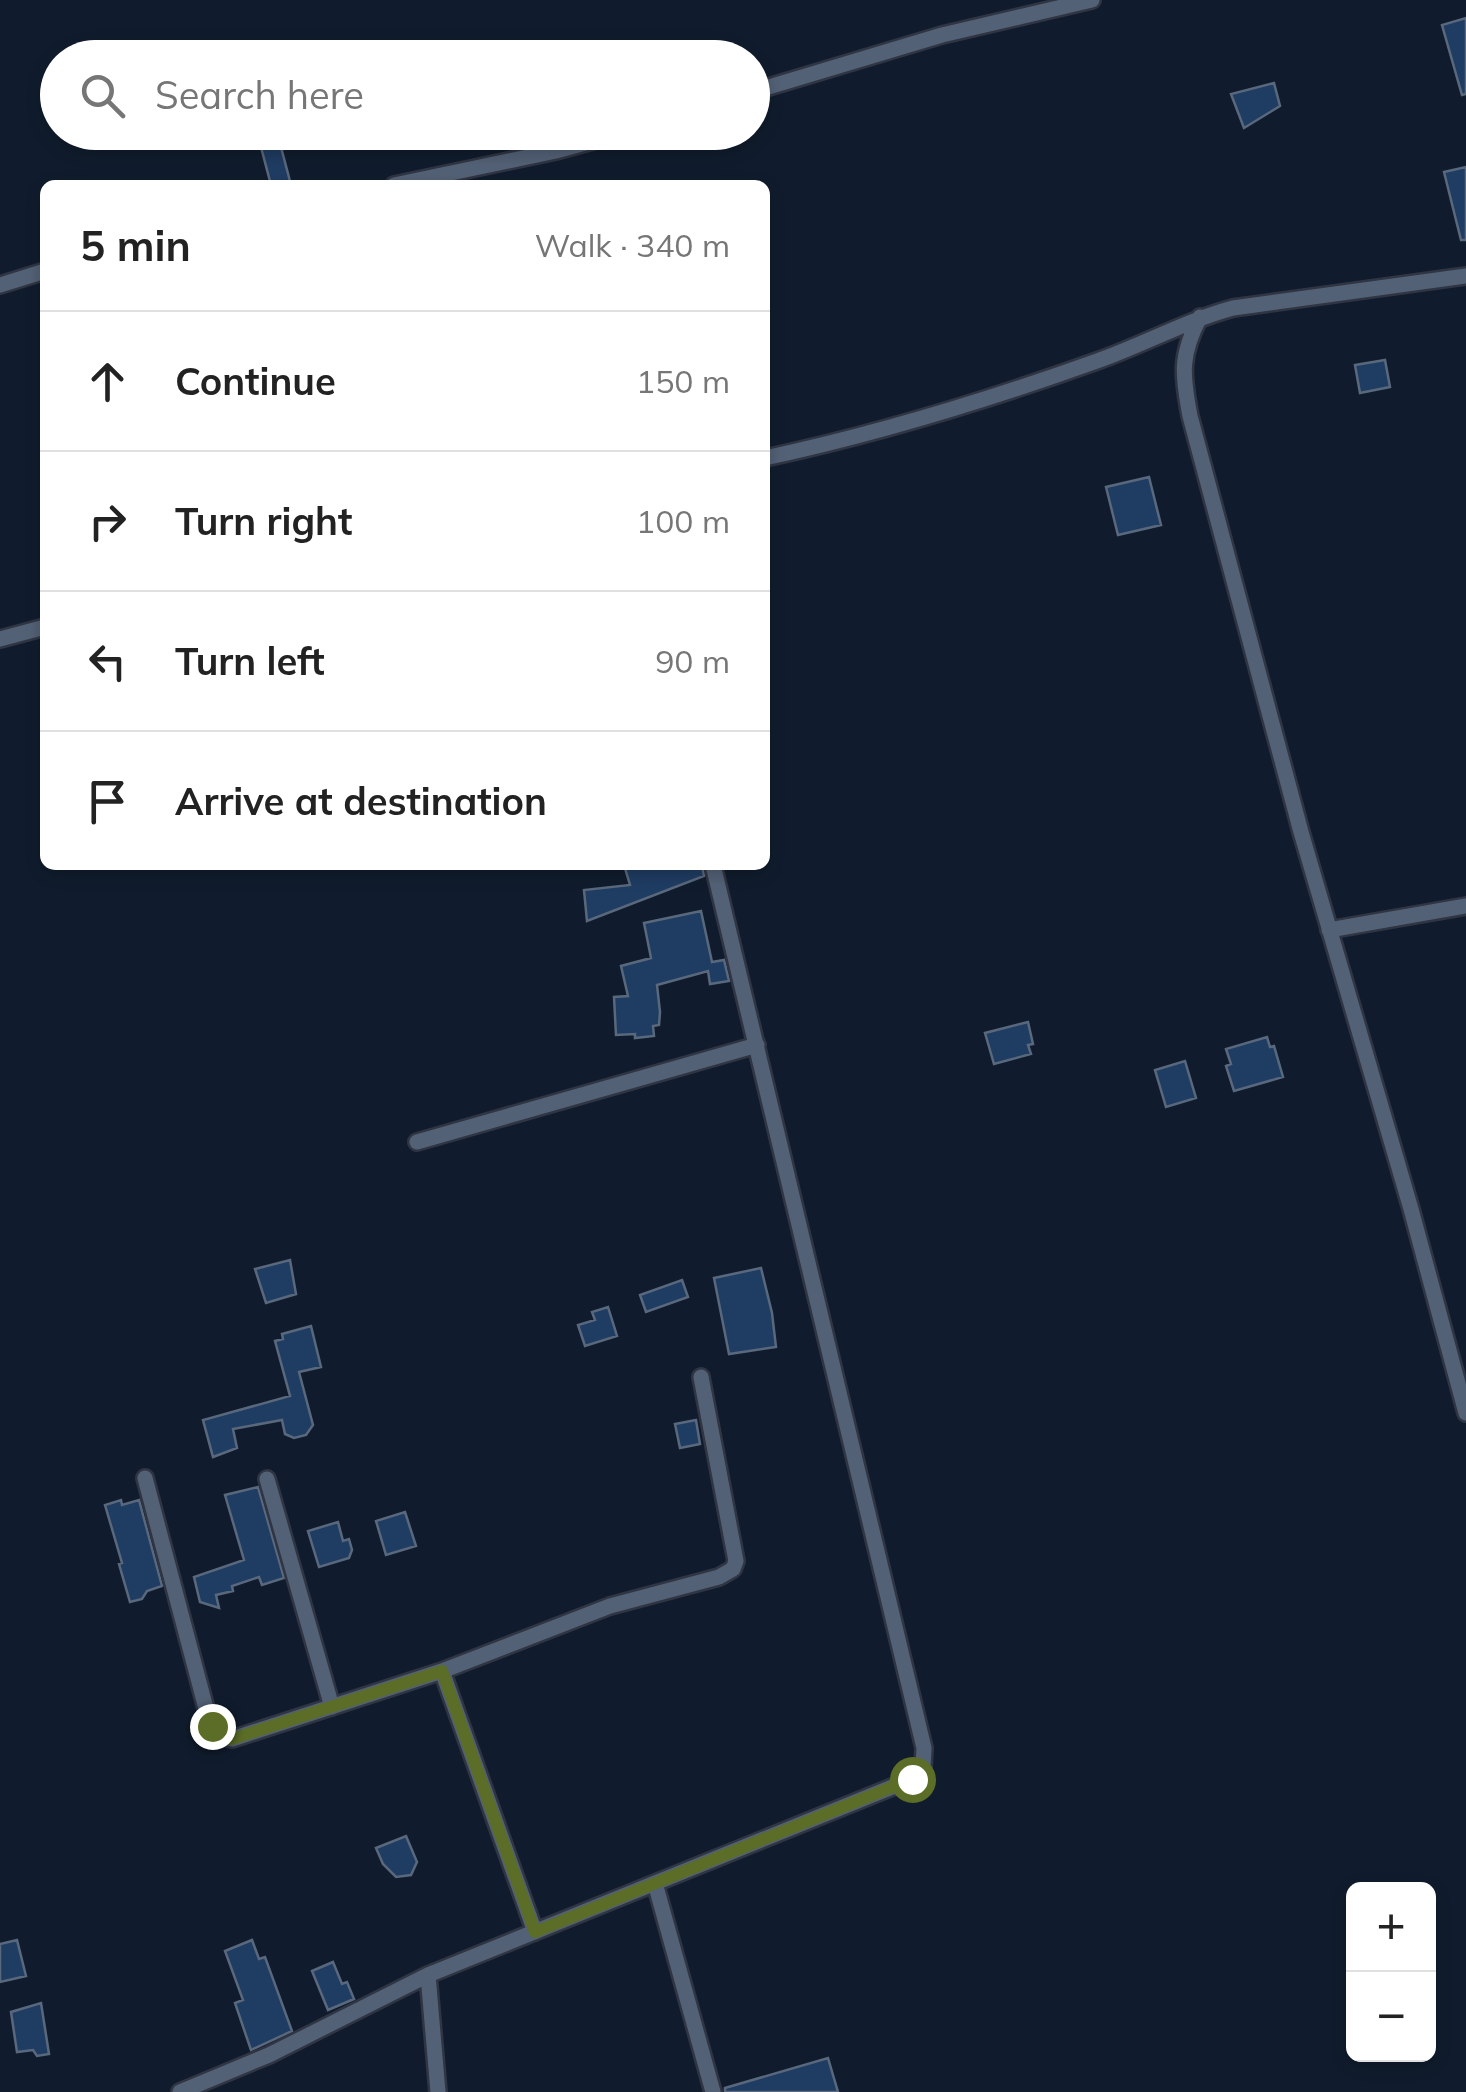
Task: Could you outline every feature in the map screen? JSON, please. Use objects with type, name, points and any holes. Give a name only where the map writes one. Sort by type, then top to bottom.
[{"type":"street","points":[[770,86],[905,45],[1092,0]]},
{"type":"street","points":[[418,180],[560,150]]},
{"type":"street","points":[[0,285],[40,273]]},
{"type":"street","points":[[770,457],[852,439],[1066,372],[1200,317],[1271,300],[1466,276]]},
{"type":"street","points":[[1200,317],[1186,343],[1184,385],[1329,930],[1466,1413]]},
{"type":"street","points":[[0,638],[40,628]]},
{"type":"street","points":[[180,2092],[269,2054],[428,1976],[912,1779],[923,1767],[924,1748],[714,870]]},
{"type":"street","points":[[1329,930],[1466,906]]},
{"type":"street","points":[[417,1142],[757,1045]]},
{"type":"street","points":[[146,1478],[208,1716],[218,1736],[232,1739],[442,1671],[610,1606],[733,1569],[736,1561],[701,1377]]},
{"type":"street","points":[[267,1479],[332,1707]]},
{"type":"street","points":[[442,1671],[535,1932]]},
{"type":"street","points":[[655,1883],[713,2092]]},
{"type":"street","points":[[428,1976],[438,2092]]},
{"type":"building","points":[[1466,18],[1466,94],[1462,95],[1442,25]]},
{"type":"building","points":[[1274,83],[1280,106],[1244,128],[1231,94]]},
{"type":"building","points":[[262,150],[282,150],[290,180],[270,180]]},
{"type":"building","points":[[1466,167],[1466,240],[1461,240],[1444,172]]},
{"type":"building","points":[[1385,360],[1390,387],[1360,393],[1355,365]]},
{"type":"building","points":[[1149,477],[1161,525],[1118,535],[1106,487]]},
{"type":"building","points":[[626,870],[703,870],[704,876],[587,921],[584,890],[630,885]]},
{"type":"building","points":[[701,911],[712,962],[724,960],[729,981],[710,984],[708,971],[657,985],[660,1012],[659,1025],[653,1026],[654,1036],[616,1035],[614,997],[628,996],[621,966],[651,958],[644,923]]},
{"type":"building","points":[[1028,1022],[1031,1054],[994,1064],[985,1033]]},
{"type":"building","points":[[1267,1037],[1270,1047],[1274,1046],[1283,1077],[1234,1091],[1226,1066],[1231,1064],[1226,1049]]},
{"type":"building","points":[[1185,1061],[1196,1098],[1166,1107],[1155,1070]]},
{"type":"building","points":[[290,1260],[296,1294],[266,1303],[255,1269]]},
{"type":"building","points":[[761,1268],[776,1347],[729,1354],[714,1278]]},
{"type":"building","points":[[682,1280],[688,1297],[646,1312],[640,1295]]},
{"type":"building","points":[[608,1307],[617,1336],[585,1346],[578,1325],[595,1320],[592,1312]]},
{"type":"building","points":[[311,1326],[321,1367],[299,1372],[313,1425],[306,1435],[294,1438],[285,1434],[282,1420],[233,1429],[237,1448],[213,1457],[203,1420],[290,1396],[275,1341],[283,1339],[282,1334]]},
{"type":"building","points":[[696,1420],[700,1444],[680,1448],[675,1424]]},
{"type":"building","points":[[258,1487],[284,1578],[262,1585],[259,1577],[232,1586],[233,1591],[216,1595],[219,1608],[200,1602],[194,1577],[244,1560],[225,1495]]},
{"type":"building","points":[[121,1500],[122,1505],[139,1500],[162,1586],[130,1602],[105,1505]]},
{"type":"building","points":[[405,1512],[416,1546],[386,1555],[376,1521]]},
{"type":"building","points":[[338,1522],[343,1541],[349,1539],[349,1558],[319,1567],[308,1531]]},
{"type":"building","points":[[406,1836],[417,1862],[411,1875],[396,1877],[383,1864],[376,1848]]},
{"type":"building","points":[[17,1940],[26,1976],[0,1982],[0,1944]]},
{"type":"building","points":[[252,1940],[259,1959],[265,1957],[292,2031],[251,2050],[235,2003],[243,2000],[225,1951]]},
{"type":"building","points":[[333,1962],[342,1984],[347,1982],[354,1999],[328,2010],[312,1971]]},
{"type":"building","points":[[41,2003],[49,2054],[17,2052],[11,2012]]},
{"type":"building","points":[[828,2058],[838,2092],[725,2092],[725,2088]]},
{"type":"route","points":[[212,1726],[221,1738],[232,1739],[442,1671],[535,1932],[912,1779]]}]
